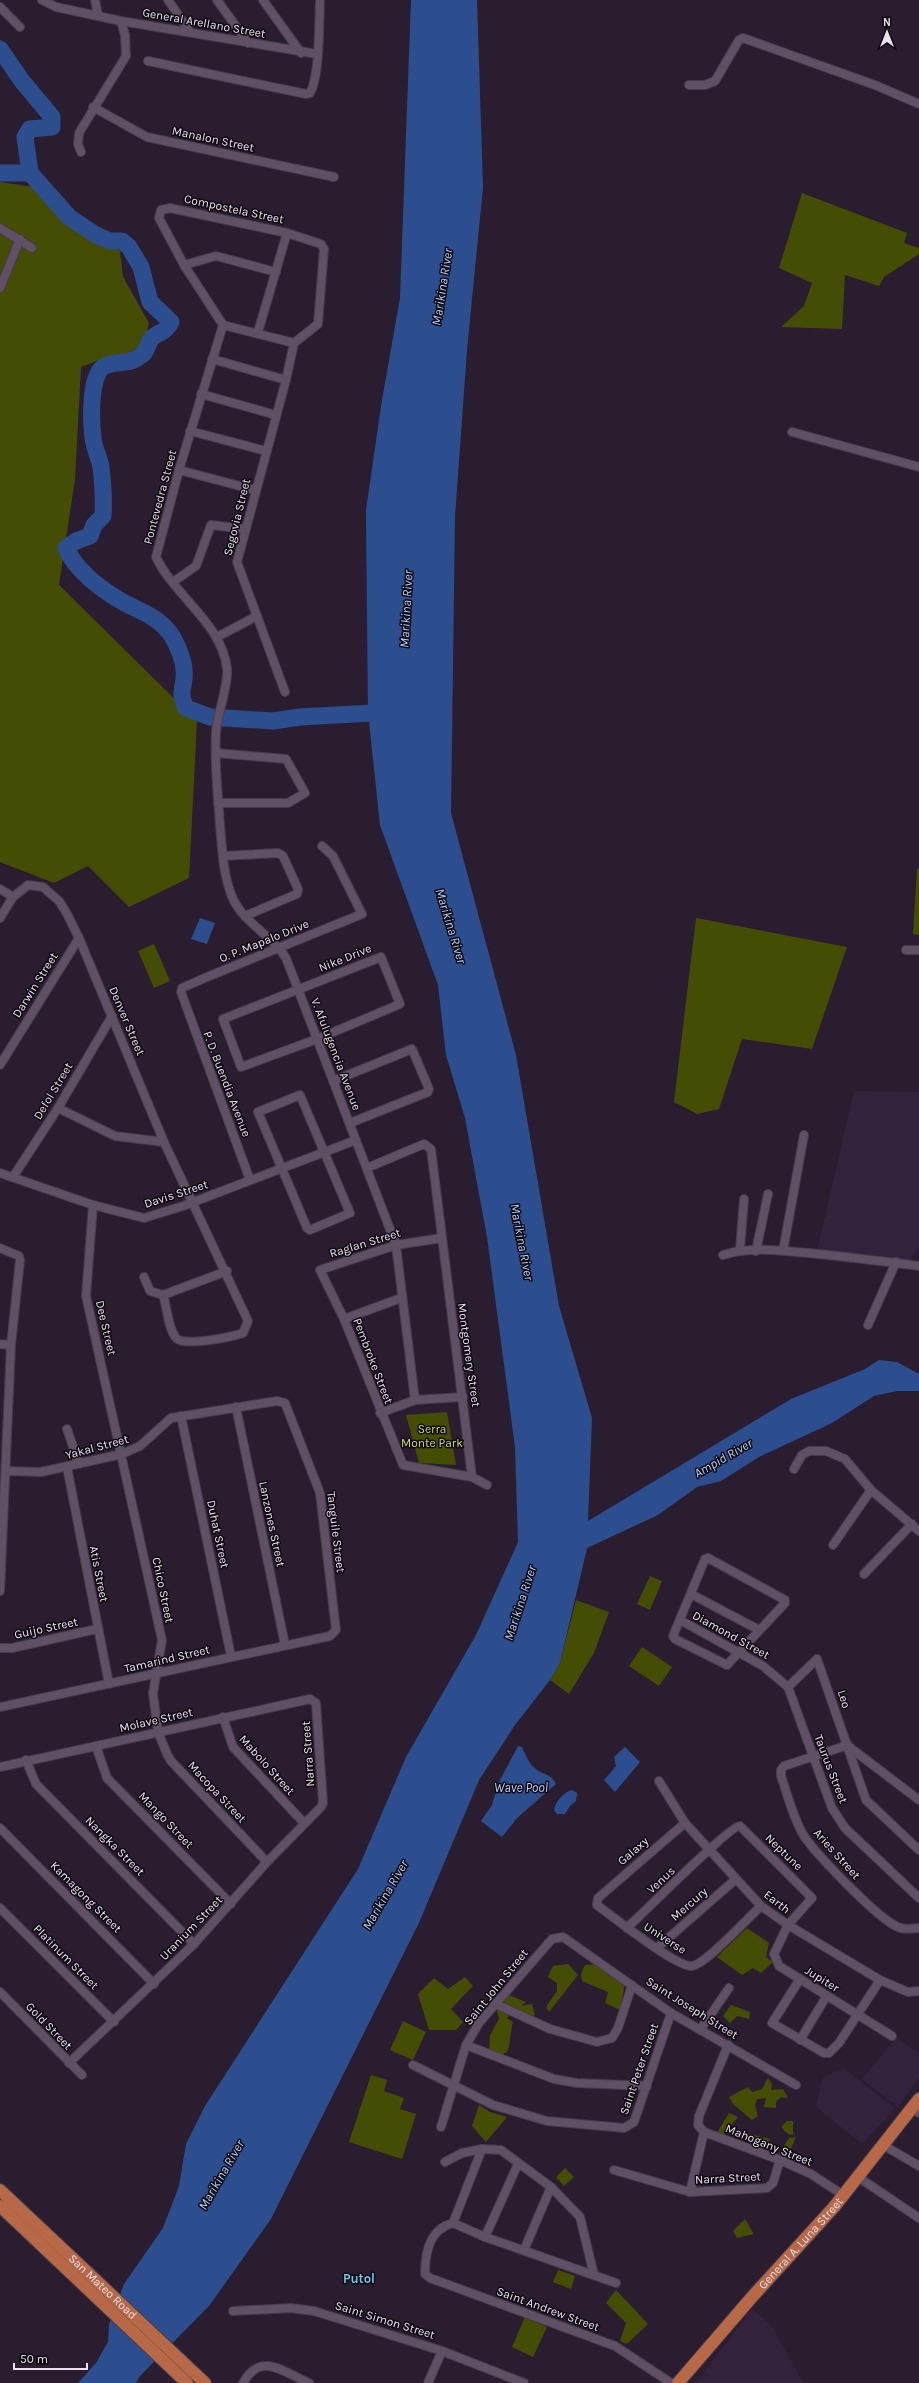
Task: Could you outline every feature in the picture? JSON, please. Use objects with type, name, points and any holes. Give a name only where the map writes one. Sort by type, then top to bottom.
[{"type":"main road","name":"General A. Luna Street","points":[[678,2383],[843,2195],[882,2145],[915,2111],[919,2099]]},
{"type":"main road","name":"San Mateo Road","points":[[0,2190],[15,2212],[187,2383]]},
{"type":"main road","name":"San Mateo Road","points":[[0,2206],[15,2212]]},
{"type":"main road","name":"San Mateo Road","points":[[40,2237],[205,2383]]},
{"type":"street","name":"General Arellano Street","points":[[42,0],[56,7],[121,21],[190,32],[301,53],[317,54]]},
{"type":"street","points":[[95,0],[98,15]]},
{"type":"street","points":[[168,0],[190,32]]},
{"type":"street","points":[[217,0],[248,43]]},
{"type":"street","points":[[263,0],[301,53]]},
{"type":"street","points":[[313,0],[320,9]]},
{"type":"street","points":[[148,62],[306,94],[310,93],[314,87],[320,0]]},
{"type":"street","points":[[0,7],[20,27]]},
{"type":"street","points":[[81,152],[77,138],[93,107],[126,56],[125,35],[121,21]]},
{"type":"street","points":[[689,85],[705,85],[715,81],[738,40],[743,38],[875,85],[919,104]]},
{"type":"street","name":"Manalon Street","points":[[93,107],[147,137],[334,177]]},
{"type":"street","name":"Compostela Street","points":[[223,325],[184,265],[159,218],[162,210],[170,208],[287,233],[318,242],[324,249],[318,324],[294,343]]},
{"type":"street","points":[[0,228],[20,239],[32,248]]},
{"type":"street","points":[[258,332],[287,233]]},
{"type":"street","points":[[0,288],[20,239]]},
{"type":"street","points":[[184,265],[216,256],[276,272]]},
{"type":"street","points":[[223,325],[258,332],[294,343]]},
{"type":"street","name":"Pontevedra Street","points":[[216,730],[227,669],[217,637],[173,582],[156,558],[190,430],[223,325]]},
{"type":"street","name":"Segovia Street","points":[[285,692],[237,562],[255,490],[286,380],[294,343]]},
{"type":"street","points":[[212,360],[286,380]]},
{"type":"street","points":[[201,394],[276,414]]},
{"type":"street","points":[[190,430],[266,451]]},
{"type":"street","points":[[792,432],[919,467]]},
{"type":"street","points":[[179,470],[255,490]]},
{"type":"street","points":[[173,582],[196,566],[212,525],[245,529]]},
{"type":"street","points":[[217,637],[257,616]]},
{"type":"street","name":"V. Afulugencia Avenue","points":[[216,730],[218,803],[223,856],[231,895],[245,916],[280,949],[298,990],[396,1245],[401,1298],[415,1400]]},
{"type":"street","points":[[216,753],[286,759],[305,793],[288,803],[218,803]]},
{"type":"street","name":"O. P. Mapalo Drive","points":[[181,995],[182,988],[362,914],[334,856],[322,846]]},
{"type":"street","points":[[223,856],[278,853],[283,856],[298,889],[297,894],[245,916]]},
{"type":"street","name":"Denver Street","points":[[13,897],[28,886],[43,887],[59,901],[79,938],[164,1142],[227,1271],[248,1321],[242,1333],[232,1337],[184,1343],[176,1339],[173,1333],[164,1295]]},
{"type":"street","points":[[0,889],[13,897],[0,918]]},
{"type":"street","name":"Darwin Street","points":[[0,1065],[79,938]]},
{"type":"street","points":[[906,950],[919,950]]},
{"type":"street","name":"Nike Drive","points":[[298,990],[381,957],[400,1004],[317,1039]]},
{"type":"street","points":[[298,990],[223,1019],[241,1067],[317,1039]]},
{"type":"street","name":"P. D. Buendia Avenue","points":[[181,995],[250,1180]]},
{"type":"street","name":"Defol Street","points":[[13,1177],[58,1108],[112,1016]]},
{"type":"street","points":[[333,1081],[412,1049],[429,1089],[428,1092],[350,1123]]},
{"type":"street","points":[[300,1095],[325,1152],[350,1213],[310,1230],[307,1228],[258,1112],[300,1095]]},
{"type":"street","points":[[58,1108],[115,1136],[164,1142]]},
{"type":"street","points":[[783,1251],[804,1135]]},
{"type":"street","name":"Davis Street","points":[[0,1173],[93,1205],[144,1218],[160,1215],[356,1140]]},
{"type":"street","name":"Montgomery Street","points":[[367,1168],[424,1144],[428,1145],[431,1149],[472,1476]]},
{"type":"street","points":[[756,1251],[768,1194]]},
{"type":"street","points":[[740,1249],[744,1199]]},
{"type":"street","name":"Dee Street","points":[[93,1205],[86,1296],[122,1454]]},
{"type":"street","name":"Raglan Street","points":[[320,1270],[396,1245],[442,1238]]},
{"type":"street","points":[[0,1248],[16,1253],[20,1260],[3,1419],[6,1471],[3,1492],[0,1591]]},
{"type":"street","points":[[723,1255],[740,1249],[756,1251],[783,1251],[896,1262],[919,1266]]},
{"type":"street","points":[[868,1325],[896,1262]]},
{"type":"street","name":"Pembroke Street","points":[[320,1270],[344,1319],[380,1413],[401,1462],[407,1467],[472,1476]]},
{"type":"street","points":[[144,1277],[150,1291],[164,1295],[175,1289],[227,1271]]},
{"type":"street","points":[[344,1319],[401,1298]]},
{"type":"street","points":[[0,1344],[11,1345]]},
{"type":"street","points":[[380,1413],[415,1400],[463,1397]]},
{"type":"street","name":"Yakal Street","points":[[6,1471],[41,1472],[122,1454],[140,1446],[171,1418],[277,1401]]},
{"type":"street","name":"Tanguile Street","points":[[277,1401],[286,1403],[289,1409],[320,1493],[336,1630]]},
{"type":"street","name":"Lanzones Street","points":[[236,1407],[285,1645]]},
{"type":"street","name":"Duhat Street","points":[[181,1416],[231,1656]]},
{"type":"street","points":[[67,1430],[79,1464]]},
{"type":"street","points":[[794,1469],[802,1454],[809,1451],[826,1451],[845,1459],[871,1490],[917,1528],[864,1574]]},
{"type":"street","name":"Chico Street","points":[[122,1454],[162,1640],[153,1693],[158,1732]]},
{"type":"street","name":"Atis Street","points":[[67,1467],[97,1629],[109,1684]]},
{"type":"street","points":[[472,1476],[488,1485]]},
{"type":"street","points":[[834,1545],[871,1490]]},
{"type":"street","points":[[708,1558],[783,1598],[785,1603],[730,1663],[725,1664],[675,1639],[673,1636],[691,1594],[705,1559],[708,1558]]},
{"type":"street","points":[[691,1594],[759,1630]]},
{"type":"street","name":"Diamond Street","points":[[680,1620],[763,1666],[788,1687]]},
{"type":"street","name":"Guijo Street","points":[[0,1648],[12,1648],[97,1629]]},
{"type":"street","name":"Tamarind Street","points":[[0,1707],[231,1656],[330,1636],[336,1630]]},
{"type":"street","name":"Leo","points":[[788,1687],[817,1659],[866,1800],[919,1850]]},
{"type":"street","name":"Taurus Street","points":[[788,1687],[832,1808],[845,1828],[919,1898]]},
{"type":"street","name":"Molave Street","points":[[0,1766],[310,1699],[316,1703]]},
{"type":"street","name":"Narra Street","points":[[316,1703],[324,1803]]},
{"type":"street","name":"Mabolo Street","points":[[223,1717],[232,1747],[304,1823]]},
{"type":"street","name":"Macopa Street","points":[[158,1732],[171,1761],[267,1862]]},
{"type":"street","name":"Mango Street","points":[[96,1746],[107,1778],[232,1904]]},
{"type":"street","points":[[814,1757],[848,1746],[919,1800]]},
{"type":"street","name":"Aries Street","points":[[814,1757],[784,1766],[781,1770],[781,1776],[803,1835],[813,1848],[868,1905],[898,1928],[919,1928]]},
{"type":"street","name":"Nangka Street","points":[[26,1760],[36,1784],[194,1944]]},
{"type":"street","name":"Earth","points":[[659,1781],[685,1823],[711,1849],[761,1906],[788,1925],[880,1980],[908,1992],[919,1991]]},
{"type":"street","name":"Uranium Street","points":[[69,2063],[154,1984],[194,1944],[232,1904],[267,1862],[324,1803]]},
{"type":"street","name":"Galaxy","points":[[598,1898],[685,1823]]},
{"type":"street","name":"Neptune","points":[[711,1849],[735,1827],[740,1826],[782,1867],[812,1898],[788,1925]]},
{"type":"street","name":"Kamagong Street","points":[[0,1828],[154,1984]]},
{"type":"street","name":"Venus","points":[[627,1928],[711,1849]]},
{"type":"street","name":"Mercury","points":[[657,1948],[736,1878]]},
{"type":"street","name":"Universe","points":[[598,1898],[597,1905],[627,1928],[686,1966],[693,1966],[706,1958],[761,1906]]},
{"type":"street","name":"Platinum Street","points":[[0,1908],[114,2022]]},
{"type":"street","name":"Jupiter","points":[[788,1925],[774,1954],[775,1961],[779,1966],[826,1997],[892,2036]]},
{"type":"street","name":"Saint Joseph Street","points":[[557,1936],[563,1937],[672,2013],[796,2085]]},
{"type":"street","name":"Saint John Street","points":[[441,2127],[456,2085],[466,2045],[479,2023],[552,1938],[557,1936]]},
{"type":"street","points":[[800,1979],[772,2023],[824,2053],[829,2053],[839,2043],[880,1980]]},
{"type":"street","points":[[496,2004],[550,2029],[597,2042],[612,2038],[618,2028],[632,1985]]},
{"type":"street","points":[[700,2030],[729,1988]]},
{"type":"street","name":"Gold Street","points":[[0,1992],[82,2075]]},
{"type":"street","points":[[800,2040],[826,1997]]},
{"type":"street","name":"Saint Peter Street","points":[[456,2085],[493,2105],[546,2121],[624,2128],[634,2122],[672,2013]]},
{"type":"street","points":[[466,2045],[554,2079],[578,2083],[647,2086]]},
{"type":"street","points":[[690,2192],[704,2132],[698,2124],[698,2116],[728,2045]]},
{"type":"street","points":[[413,2065],[456,2085]]},
{"type":"street","name":"Mahogany Street","points":[[704,2132],[780,2160],[811,2174],[843,2195]]},
{"type":"street","points":[[882,2145],[919,2166]]},
{"type":"street","points":[[446,2162],[462,2153],[482,2149],[501,2150],[551,2187],[580,2217],[594,2275]]},
{"type":"street","points":[[482,2149],[453,2223],[485,2237],[616,2283]]},
{"type":"street","name":"Narra Street","points":[[614,2170],[690,2192],[767,2188],[773,2183],[780,2160]]},
{"type":"street","points":[[485,2237],[518,2164]]},
{"type":"street","points":[[858,2177],[919,2218]]},
{"type":"street","points":[[524,2250],[551,2187]]},
{"type":"street","name":"Saint Andrew Street","points":[[453,2223],[442,2227],[434,2236],[424,2259],[425,2274],[430,2278],[615,2346],[671,2383]]},
{"type":"street","name":"Saint Simon Street","points":[[233,2311],[291,2308],[314,2311],[442,2351],[524,2383]]},
{"type":"street","points":[[428,2383],[442,2351]]},
{"type":"street","points":[[244,2383],[254,2368],[268,2365],[309,2383]]},
{"type":"shaded area","points":[[854,1091],[919,1092],[919,1247],[908,1263],[817,1251]]},
{"type":"shaded area","points":[[896,2038],[919,2053],[919,2077],[898,2107],[862,2079]]},
{"type":"shaded area","points":[[843,2068],[895,2108],[862,2144],[816,2107],[822,2078]]},
{"type":"shaded area","points":[[752,2309],[771,2325],[804,2383],[696,2383]]},
{"type":"green space","points":[[0,182],[40,188],[53,193],[120,251],[123,277],[149,323],[144,343],[129,353],[105,358],[81,367],[75,479],[59,585],[197,721],[189,878],[129,907],[88,866],[54,883],[0,862]]},
{"type":"green space","points":[[802,193],[907,233],[904,243],[919,248],[919,254],[884,277],[879,286],[845,275],[842,329],[781,327],[804,306],[812,283],[779,268]]},
{"type":"green space","points":[[917,869],[919,869],[919,935],[913,934]]},
{"type":"green space","points":[[696,918],[847,947],[812,1049],[742,1039],[719,1109],[697,1114],[674,1102]]},
{"type":"green space","points":[[154,944],[170,981],[154,988],[138,951]]},
{"type":"green space","name":"Serra Monte Park","points":[[447,1412],[456,1465],[419,1463],[406,1415]]},
{"type":"green space","points":[[650,1576],[662,1581],[650,1610],[637,1604]]},
{"type":"green space","points":[[576,1600],[609,1612],[594,1653],[569,1694],[550,1680],[560,1663]]},
{"type":"green space","points":[[642,1647],[672,1667],[659,1686],[629,1666]]},
{"type":"green space","points":[[747,1928],[769,1943],[766,1957],[773,1962],[761,1973],[753,1968],[742,1975],[717,1957]]},
{"type":"green space","points":[[568,1964],[578,1975],[549,2012],[546,2007],[557,1991],[557,1983],[548,1977],[553,1966]]},
{"type":"green space","points":[[598,1964],[625,1983],[620,2010],[605,2003],[608,1992],[582,1981],[581,1974],[585,1965]]},
{"type":"green space","points":[[465,1977],[473,1986],[451,2009],[463,2022],[456,2030],[429,2030],[418,1994],[434,1978],[448,1989]]},
{"type":"green space","points":[[504,1993],[526,2002],[521,2006],[532,2004],[535,2015],[526,2019],[510,2014],[507,2018],[513,2022],[507,2052],[497,2057],[489,2051],[490,2035],[499,2019],[494,2001],[497,1994]]},
{"type":"green space","points":[[731,2005],[750,2012],[749,2019],[737,2016],[730,2023],[723,2016]]},
{"type":"green space","points":[[403,2021],[426,2032],[413,2060],[390,2050]]},
{"type":"green space","points":[[371,2075],[387,2080],[384,2091],[404,2098],[400,2109],[416,2114],[402,2159],[349,2142]]},
{"type":"green space","points":[[768,2078],[772,2084],[771,2090],[783,2089],[788,2098],[781,2097],[776,2102],[776,2108],[764,2107],[766,2098],[757,2099],[755,2105],[758,2116],[752,2120],[733,2104],[729,2097],[748,2087],[752,2092],[762,2089]]},
{"type":"green space","points":[[479,2105],[490,2112],[507,2117],[486,2142],[472,2126]]},
{"type":"green space","points":[[729,2113],[738,2117],[720,2139],[715,2136]]},
{"type":"green space","points":[[787,2121],[793,2121],[793,2135],[788,2134],[781,2127]]},
{"type":"green space","points":[[746,2133],[770,2139],[768,2147],[743,2139]]},
{"type":"green space","points":[[796,2137],[788,2155],[776,2158],[789,2138]]},
{"type":"green space","points":[[565,2168],[574,2177],[564,2186],[556,2177]]},
{"type":"green space","points":[[745,2219],[754,2234],[737,2238],[733,2231]]},
{"type":"green space","points":[[558,2270],[575,2276],[571,2289],[553,2282]]},
{"type":"green space","points":[[616,2290],[648,2324],[627,2344],[620,2341],[626,2323],[606,2303]]},
{"type":"green space","points":[[525,2317],[547,2327],[533,2357],[512,2347]]},
{"type":"water","points":[[411,0],[477,0],[483,187],[467,350],[455,516],[451,813],[516,1055],[559,1306],[592,1418],[588,1521],[791,1399],[865,1369],[879,1360],[897,1362],[919,1374],[919,1391],[897,1391],[874,1396],[832,1423],[759,1457],[721,1481],[697,1487],[658,1515],[587,1548],[560,1663],[550,1680],[515,1725],[479,1780],[418,1925],[271,2219],[209,2306],[140,2376],[136,2383],[78,2383],[96,2363],[108,2342],[109,2324],[124,2284],[163,2228],[179,2186],[186,2144],[205,2106],[358,1869],[406,1757],[476,1635],[518,1542],[515,1447],[487,1237],[465,1118],[446,1055],[438,985],[380,825],[368,712],[366,510],[381,406],[400,298]]},
{"type":"water","points":[[200,918],[215,923],[207,944],[191,939]]},
{"type":"water","name":"Wave Pool","points":[[518,1746],[522,1747],[533,1767],[549,1776],[556,1784],[517,1818],[502,1837],[481,1821],[492,1805],[499,1782]]},
{"type":"water","points":[[625,1747],[640,1762],[615,1792],[604,1780],[616,1766],[614,1757]]},
{"type":"water","points":[[572,1790],[577,1793],[576,1801],[570,1806],[565,1814],[557,1814],[554,1810],[558,1801],[563,1795]]},
{"type":"waterway","points":[[0,49],[22,81],[52,117],[52,127],[30,129],[25,137],[30,173],[69,217],[96,235],[110,241],[122,241],[129,247],[141,267],[150,302],[171,322],[165,330],[151,339],[144,353],[139,357],[134,360],[105,366],[100,370],[96,378],[92,399],[92,431],[101,467],[103,516],[94,525],[90,536],[76,541],[66,548],[70,556],[83,572],[99,586],[123,602],[156,619],[167,629],[176,643],[184,666],[182,697],[186,708],[210,717],[273,721],[300,717],[390,712]]},
{"type":"waterway","points":[[0,173],[30,173]]},
{"type":"district","name":"Putol","points":[[359,2278]]},
{"type":"water label","name":"Marikina River","points":[[442,287]]},
{"type":"water label","name":"Marikina River","points":[[406,609]]},
{"type":"water label","name":"Marikina River","points":[[451,926]]},
{"type":"water label","name":"Marikina River","points":[[522,1242]]},
{"type":"water label","name":"Ampid River","points":[[723,1458]]},
{"type":"water label","name":"Marikina River","points":[[520,1603]]},
{"type":"water label","name":"Marikina River","points":[[385,1895]]},
{"type":"water label","name":"Marikina River","points":[[221,2175]]}]
